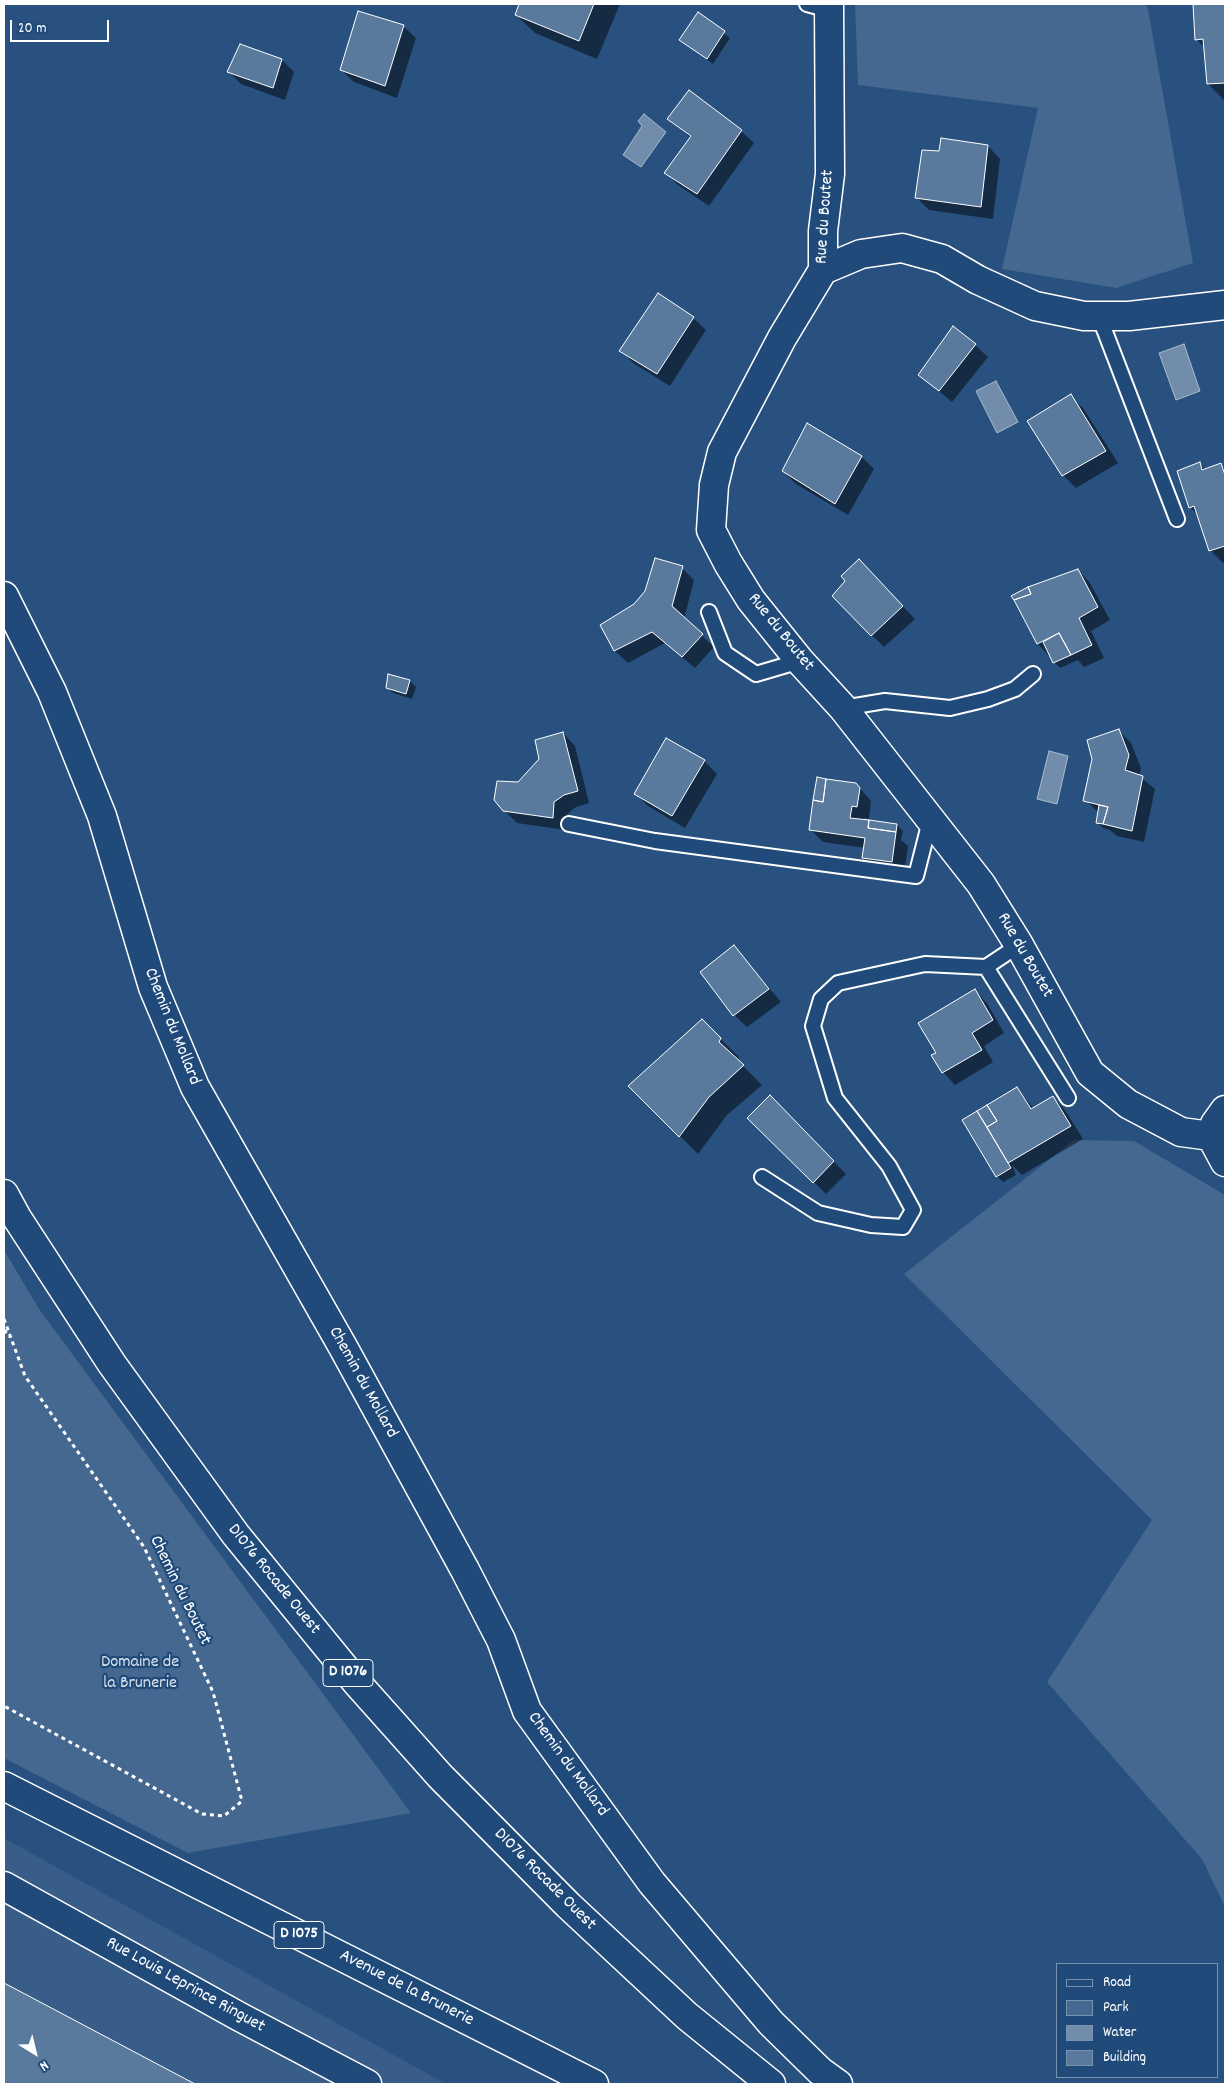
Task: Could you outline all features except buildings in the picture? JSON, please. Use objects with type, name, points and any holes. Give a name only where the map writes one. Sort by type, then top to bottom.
[{"type":"street","name":"Rue du Boutet","points":[[821,6],[830,174],[823,230],[824,270],[782,338],[722,452],[714,485],[711,530],[728,564],[751,600],[800,661],[843,708],[981,884],[1019,945],[1090,1073],[1128,1104],[1180,1132],[1211,1136]]},
{"type":"street","points":[[824,270],[861,254],[902,248],[942,259],[978,280],[1034,306],[1084,316],[1130,316],[1225,305]]},
{"type":"street","name":"Chemin du Mollard","points":[[7,602],[52,692],[102,816],[153,987],[195,1087],[343,1347],[465,1570],[501,1640],[527,1711],[665,1898],[770,2024],[820,2071],[838,2084]]},
{"type":"street","points":[[1225,1110],[1215,1124],[1211,1136],[1225,1162]]},
{"type":"street","name":"D1076 Rocade Ouest","points":[[4,1194],[17,1218],[112,1364],[236,1535],[357,1683],[440,1776],[568,1906],[687,2016],[771,2084]]},
{"type":"street","name":"Avenue de la Brunerie","points":[[4,1786],[594,2084]]},
{"type":"street","name":"Rue Louis Leprince Ringuet","points":[[4,1886],[240,2017],[367,2084]]},
{"type":"lane","points":[[1099,316],[1177,519]]},
{"type":"lane","points":[[709,612],[725,653],[756,674],[800,661]]},
{"type":"lane","points":[[843,708],[885,701],[950,708],[988,699],[1015,689],[1033,674]]},
{"type":"lane","points":[[569,824],[654,841],[916,876],[930,821]]},
{"type":"lane","points":[[762,1177],[818,1213],[871,1225],[903,1227],[914,1210],[889,1166],[835,1098],[812,1026],[821,999],[838,983],[925,964],[986,967],[1019,945]]},
{"type":"lane","points":[[986,967],[1068,1098]]},
{"type":"path","name":"Chemin du Boutet","points":[[4,1319],[25,1376],[144,1547],[213,1692],[242,1801],[224,1816],[202,1814],[4,1706]]},
{"type":"path","points":[[4,1330],[12,1339]]},
{"type":"shaded area","points":[[4,1838],[446,2084],[4,2084]]},
{"type":"green space","points":[[855,4],[1147,4],[1193,263],[1116,288],[1002,269],[1038,108],[858,85]]},
{"type":"green space","points":[[1074,1140],[1134,1141],[1225,1195],[1225,1907],[1202,1859],[1047,1682],[1152,1520],[904,1274]]},
{"type":"green space","name":"Domaine de la Brunerie","points":[[4,1250],[39,1309],[411,1813],[188,1853],[4,1758]]},
{"type":"water","points":[[644,114],[666,132],[641,167],[623,155],[642,126],[638,121]]},
{"type":"water","points":[[1184,344],[1200,391],[1176,400],[1159,353]]},
{"type":"water","points":[[996,381],[1018,422],[997,433],[976,391]]},
{"type":"water","points":[[1049,751],[1068,756],[1057,804],[1037,799]]}]
